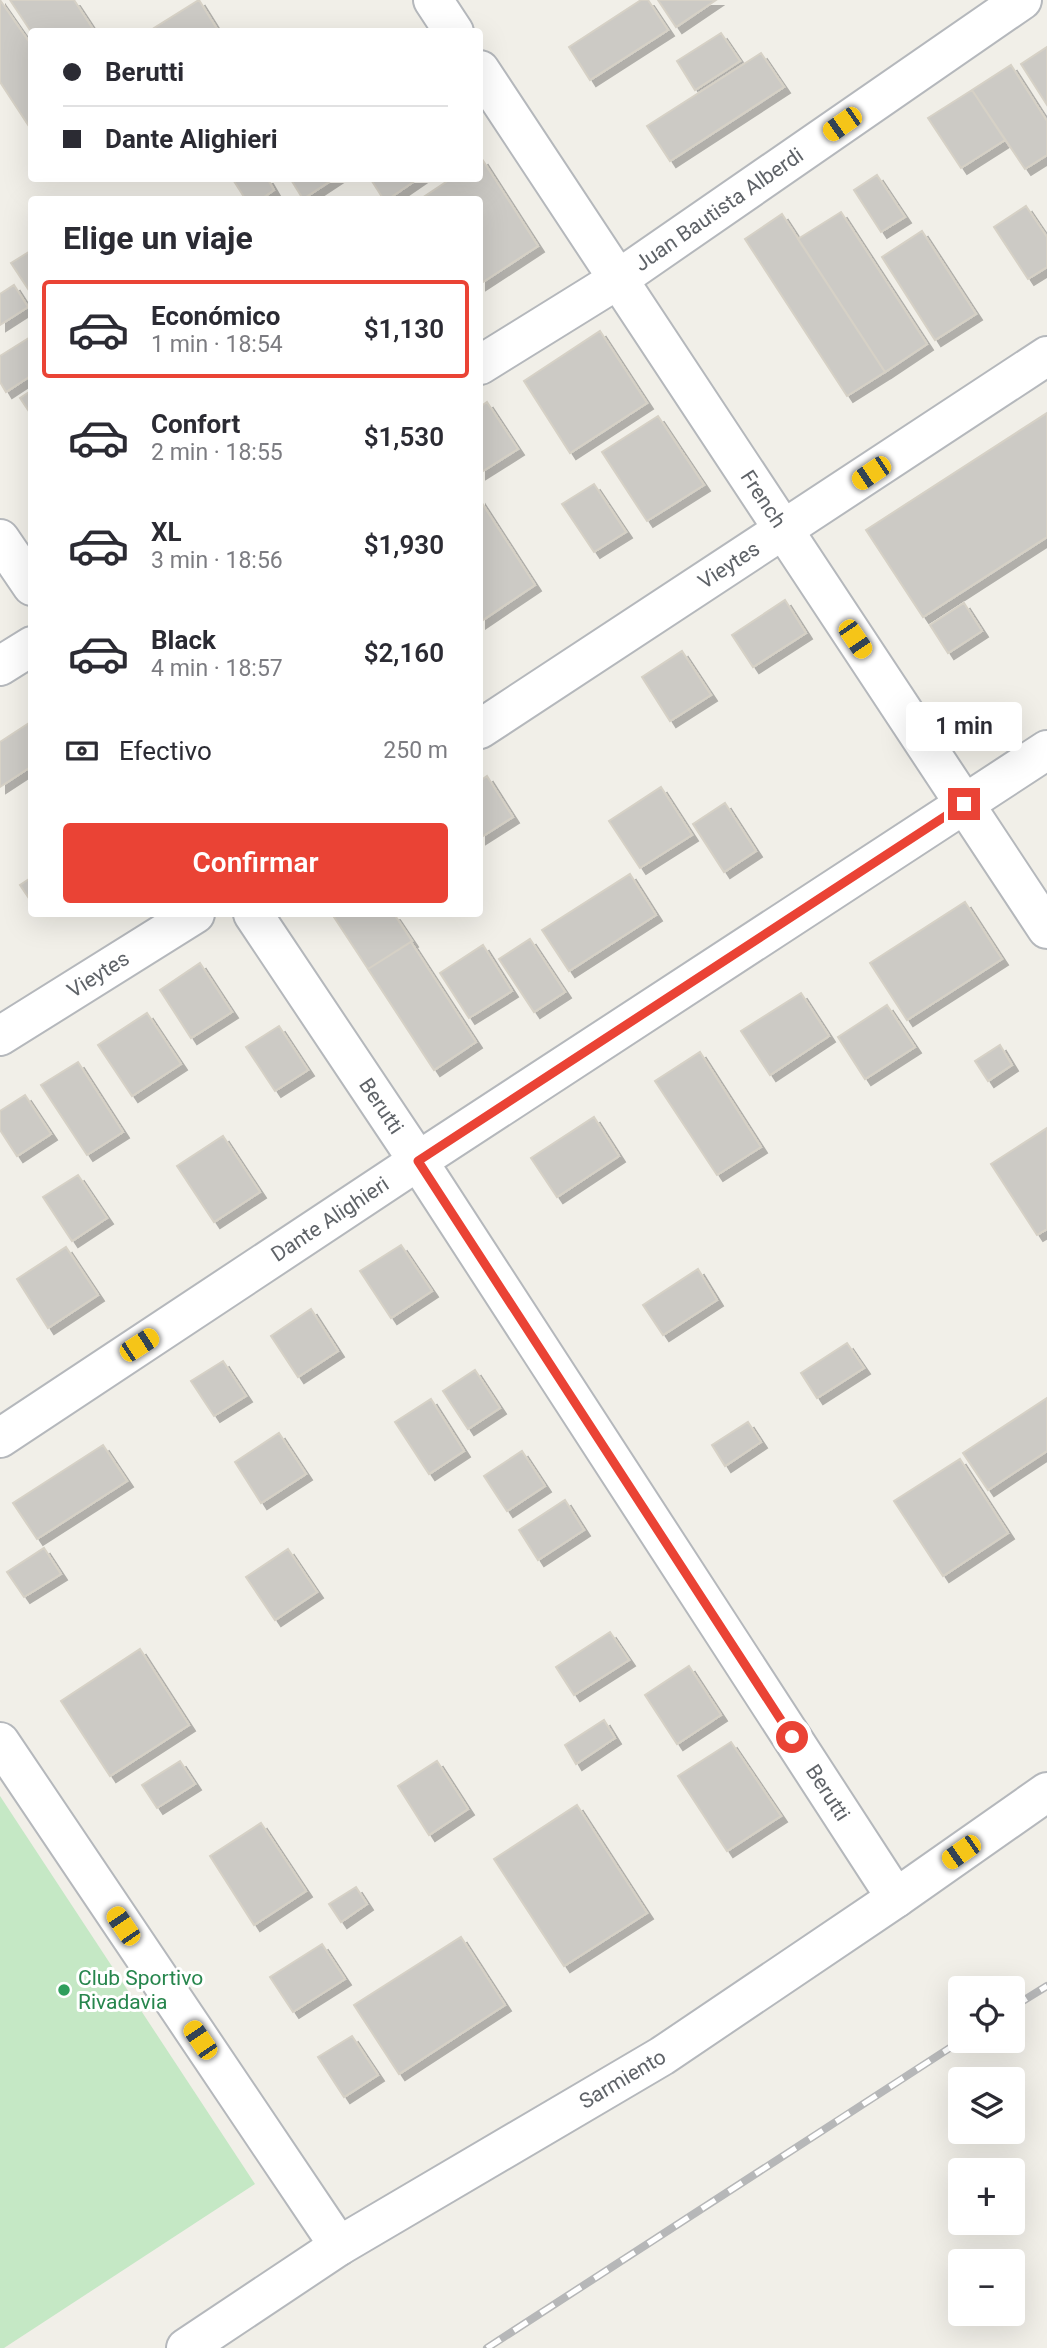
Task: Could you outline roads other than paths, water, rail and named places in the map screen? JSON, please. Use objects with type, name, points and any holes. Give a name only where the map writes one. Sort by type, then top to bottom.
[{"type":"street","points":[[433,0],[451,28]]},
{"type":"street","name":"Juan Bautista Alberdi","points":[[483,363],[617,280],[1022,0]]},
{"type":"street","name":"French","points":[[483,75],[1047,929]]},
{"type":"street","name":"Vieytes","points":[[483,727],[1047,356]]},
{"type":"street","points":[[0,539],[28,580]]},
{"type":"street","points":[[0,666],[28,648]]},
{"type":"street","name":"Dante Alighieri","points":[[0,1438],[1047,750]]},
{"type":"street","name":"Vieytes","points":[[0,1035],[190,917]]},
{"type":"street","name":"Berutti","points":[[255,917],[418,1161],[896,1898]]},
{"type":"street","points":[[0,1742],[339,2246]]},
{"type":"street","name":"Sarmiento","points":[[186,2348],[339,2246],[662,2056],[1047,1792]]},
{"type":"railway","points":[[1025,2000],[1047,1986]]},
{"type":"railway","points":[[487,2348],[948,2049]]},
{"type":"place","name":"Club Sportivo Rivadavia","points":[[64,1990]]}]
